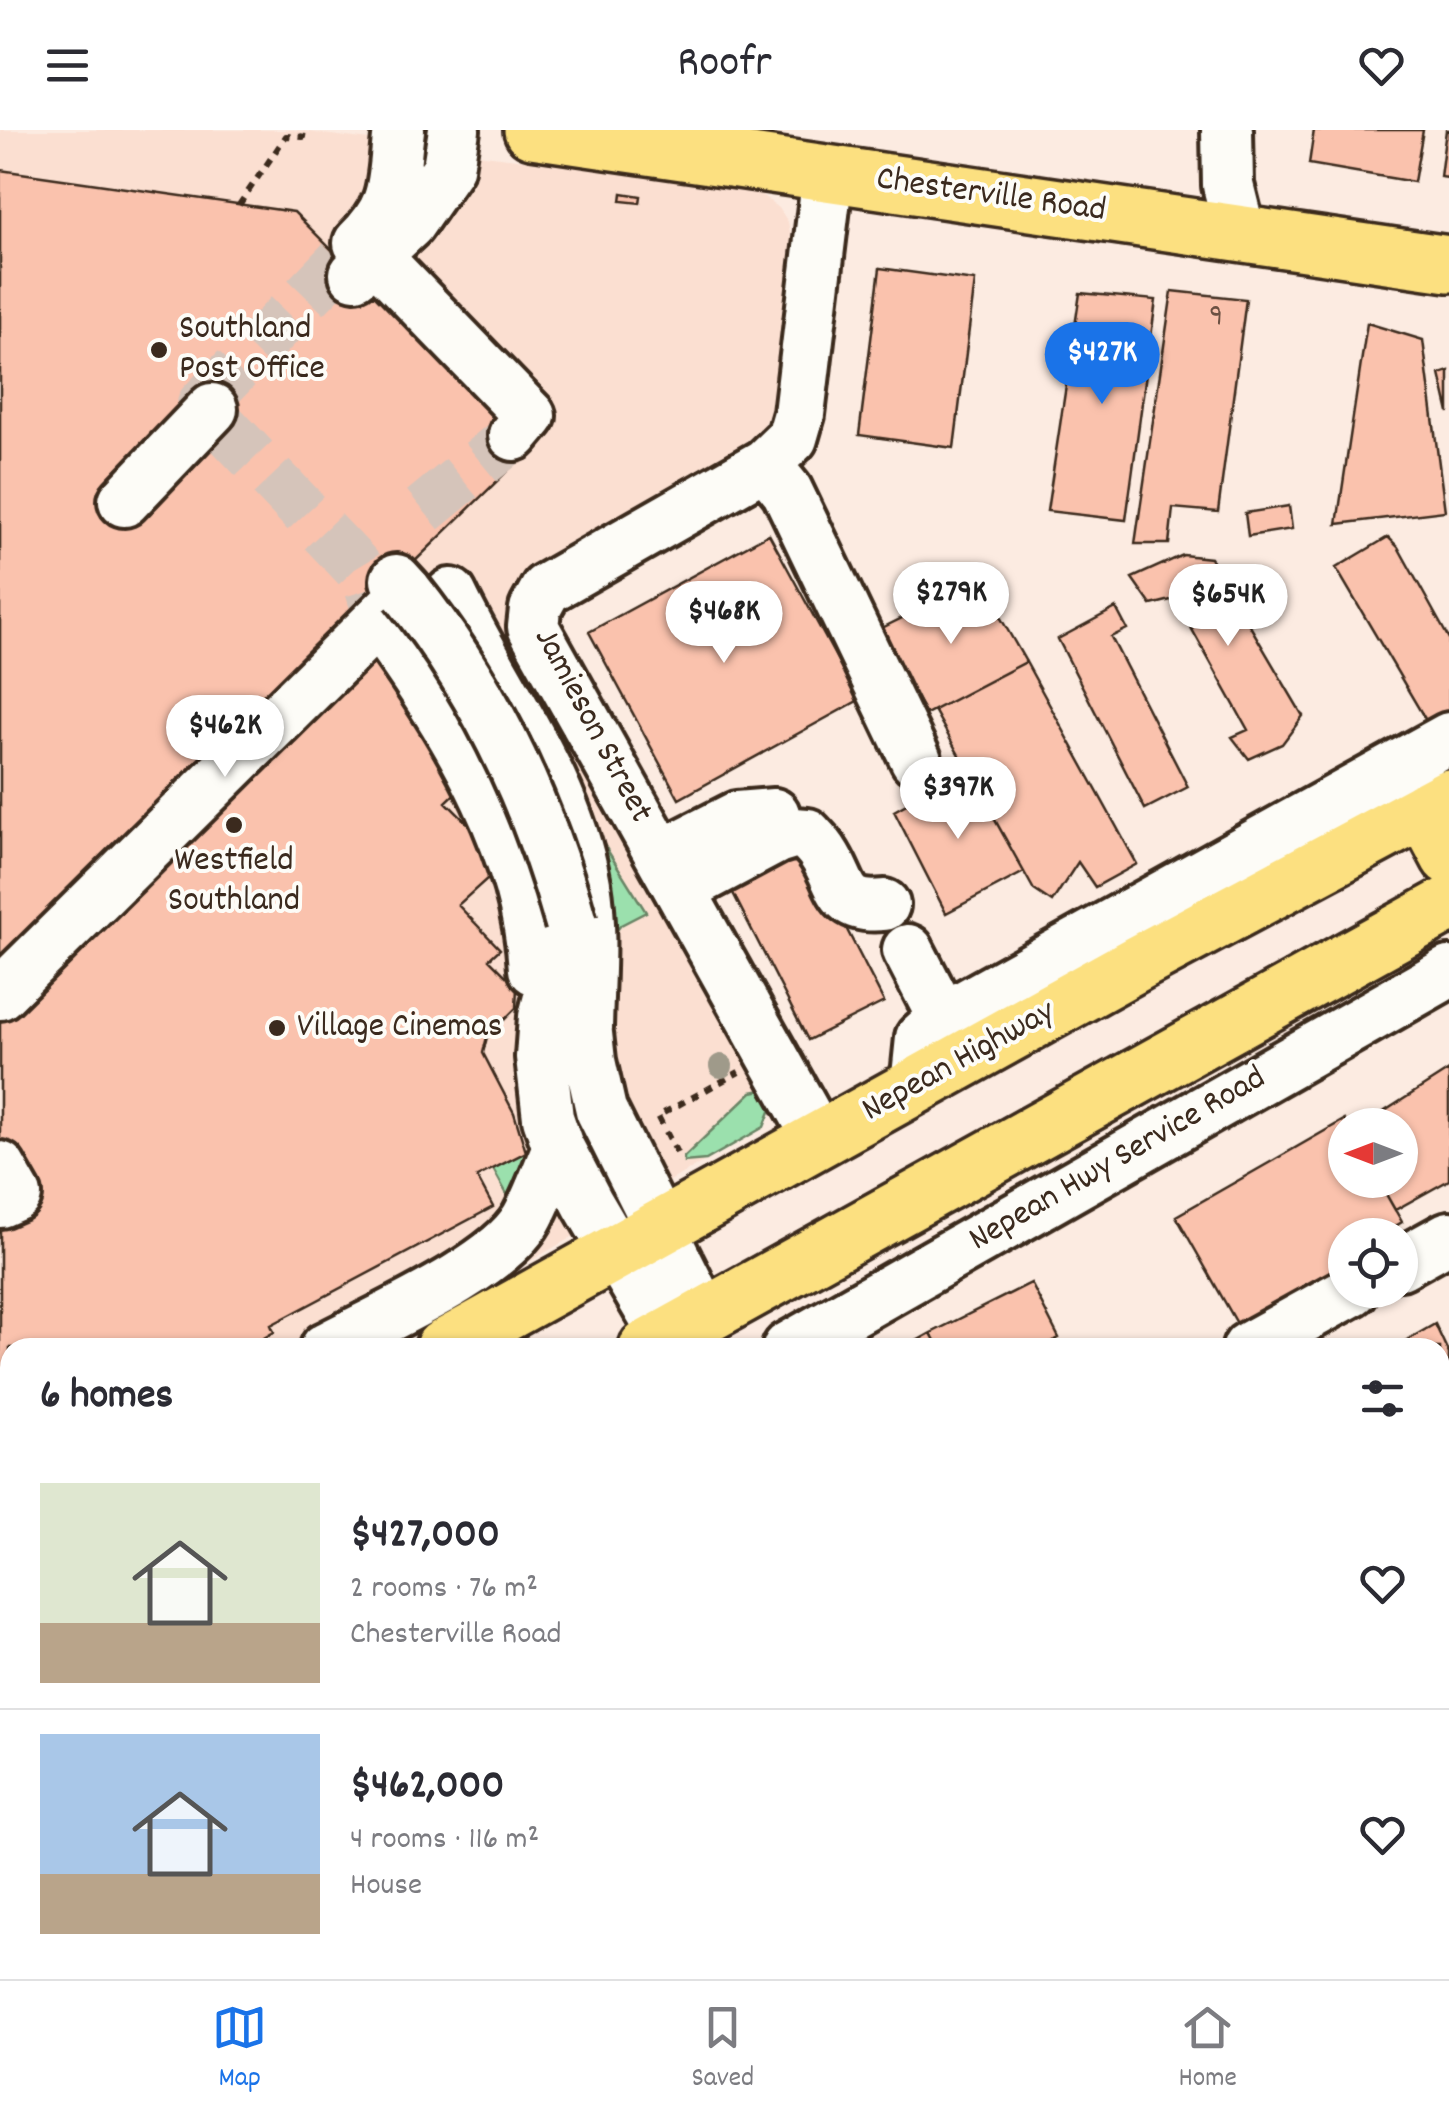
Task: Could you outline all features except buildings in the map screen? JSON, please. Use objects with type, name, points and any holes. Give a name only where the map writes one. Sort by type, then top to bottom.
[{"type":"main road","name":"Chesterville Road","points":[[532,130],[1449,264]]},
{"type":"main road","name":"Nepean Highway","points":[[461,1338],[1430,808]]},
{"type":"main road","points":[[672,1333],[1449,904]]},
{"type":"street","points":[[357,264],[392,194],[399,130]]},
{"type":"street","points":[[357,264],[409,224],[448,168],[454,130]]},
{"type":"street","points":[[1226,135],[1228,185],[1240,233]]},
{"type":"street","name":"Jamieson Street","points":[[819,1140],[680,875],[533,627],[535,609],[546,589],[765,464],[792,438],[799,414],[828,172]]},
{"type":"street","points":[[357,264],[530,416],[514,435]]},
{"type":"street","points":[[124,501],[212,409]]},
{"type":"street","points":[[765,464],[787,491],[916,760]]},
{"type":"street","points":[[411,601],[453,656],[512,759],[555,864],[565,1023]]},
{"type":"street","points":[[0,994],[411,601]]},
{"type":"street","points":[[411,601],[459,745],[505,848],[526,918],[536,997],[565,1023],[590,1061],[638,1240],[672,1333]]},
{"type":"street","points":[[411,601],[544,765],[576,848],[589,918],[565,1023],[543,1094],[558,1147],[638,1240]]},
{"type":"street","points":[[916,1086],[921,1038],[943,1018],[1430,808],[1449,738]]},
{"type":"street","points":[[680,875],[737,817],[783,824],[807,834],[823,852],[846,899],[856,904],[884,905]]},
{"type":"street","points":[[908,950],[943,1018]]},
{"type":"street","name":"Nepean Hwy Service Road","points":[[803,1338],[1449,972]]},
{"type":"street","points":[[345,1338],[442,1286],[500,1247],[526,1221],[558,1147]]},
{"type":"street","points":[[1418,1254],[1449,1237]]},
{"type":"street","points":[[797,1338],[827,1248]]},
{"type":"street","points":[[442,1286],[496,1318]]},
{"type":"street","points":[[1266,1338],[1328,1304]]},
{"type":"path","points":[[239,205],[286,136],[303,137],[304,130]]},
{"type":"path","points":[[677,1154],[658,1116],[741,1070]]},
{"type":"shaded area","name":"Westfield Southland","points":[[0,130],[293,130],[759,193],[779,208],[788,222],[793,249],[774,406],[764,425],[692,490],[533,578],[771,1095],[764,1127],[396,1338],[0,1338]]},
{"type":"green space","points":[[568,787],[646,912],[621,925],[613,935]]},
{"type":"green space","points":[[752,1092],[770,1092],[771,1109],[764,1127],[706,1160],[684,1162],[684,1157]]},
{"type":"green space","points":[[526,1152],[518,1184],[508,1196],[493,1169]]},
{"type":"tunnel","points":[[341,261],[202,404],[357,567],[370,589],[381,626]]},
{"type":"tunnel","points":[[423,510],[514,435]]},
{"type":"place","name":"Southland Post Office","points":[[159,350]]},
{"type":"place","name":"Westfield Southland","points":[[234,825]]},
{"type":"place","name":"Village Cinemas","points":[[277,1028]]}]
